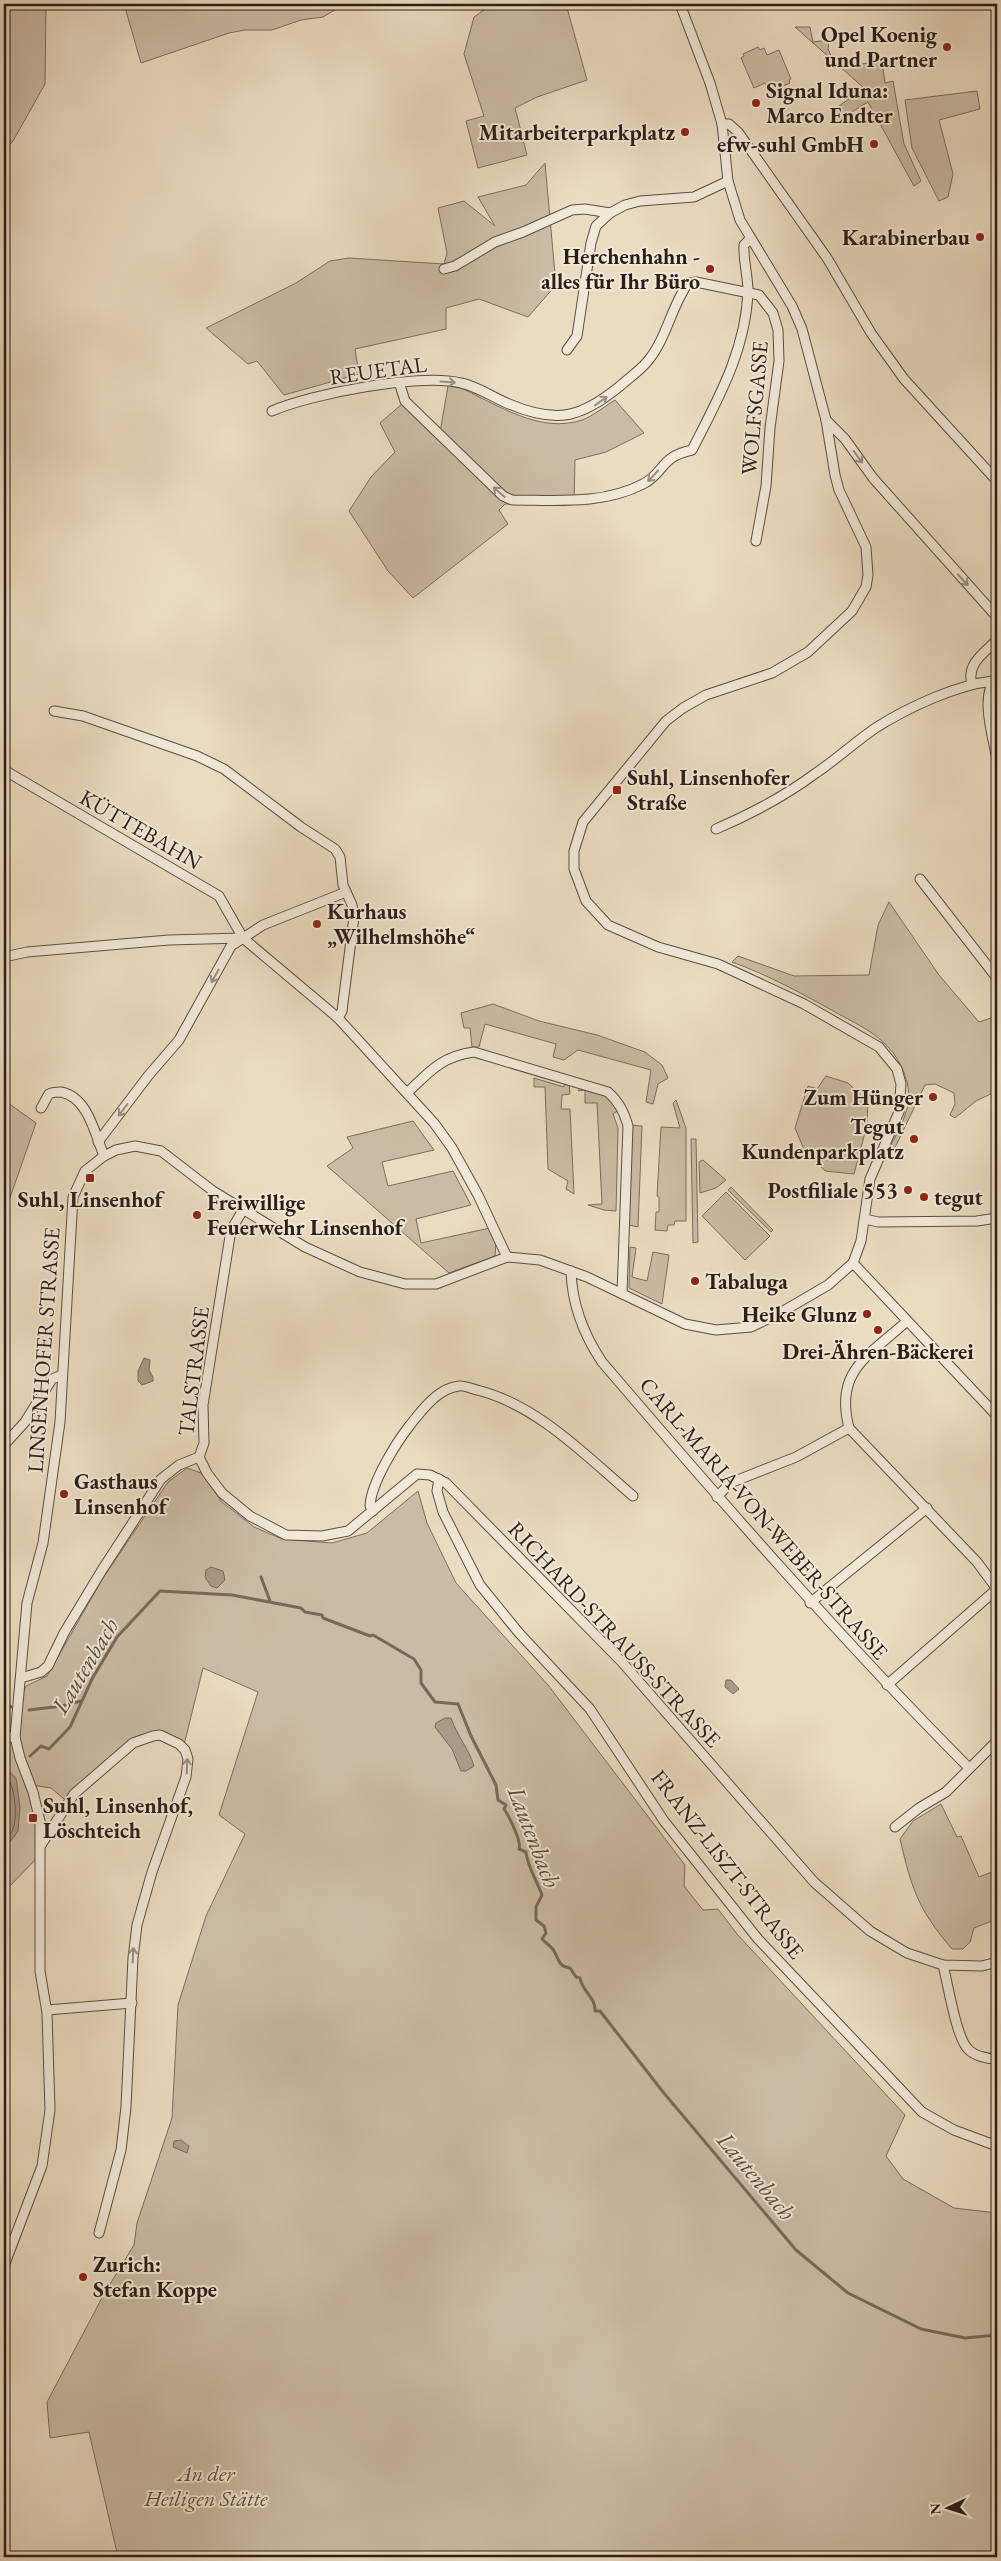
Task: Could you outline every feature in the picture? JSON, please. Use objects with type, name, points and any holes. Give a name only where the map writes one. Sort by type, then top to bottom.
[{"type":"street","points":[[680,4],[710,82],[722,124],[728,181],[740,220],[750,240],[798,317],[810,353],[826,420],[839,490],[866,547],[868,575],[859,601],[841,623],[789,665],[752,680],[706,695],[674,713],[583,822],[574,851],[574,869],[586,901],[608,924],[651,944],[712,962],[753,979],[855,1032],[879,1047],[897,1069],[901,1097],[899,1112],[870,1179],[865,1219],[853,1263],[997,1416]]},
{"type":"street","points":[[722,124],[729,124],[738,132],[827,258],[871,333],[904,379],[997,481]]},
{"type":"street","points":[[567,350],[577,336],[591,243],[596,226],[610,213],[625,205],[640,201],[694,197],[728,181]]},
{"type":"street","points":[[444,269],[455,266],[495,242],[523,232],[572,210],[585,209],[610,213]]},
{"type":"street","points":[[399,382],[405,401],[503,496],[512,500],[585,500],[620,496],[646,483],[670,457],[692,450],[729,379],[742,337],[748,290],[744,245],[750,240]]},
{"type":"street","name":"REUETAL","points":[[272,411],[290,403],[399,382],[426,380],[462,383],[511,405],[540,415],[564,416],[589,409],[647,362],[673,316],[688,283],[696,282],[748,290]]},
{"type":"street","name":"WOLFSGASSE","points":[[748,290],[760,295],[773,313],[778,330],[779,361],[770,428],[766,486],[756,541]]},
{"type":"street","points":[[826,420],[836,429],[873,478],[997,617]]},
{"type":"street","points":[[972,684],[969,675],[971,667],[997,640]]},
{"type":"street","points":[[716,829],[759,809],[800,784],[876,728],[894,718],[972,684],[995,679]]},
{"type":"street","points":[[995,679],[988,698],[988,716],[997,760]]},
{"type":"street","points":[[54,710],[83,716],[197,756],[224,769],[301,827],[335,849],[340,857],[346,892],[352,905],[354,917],[342,1011],[338,1018]]},
{"type":"street","name":"KÜTTEBAHN","points":[[4,770],[219,896],[243,938]]},
{"type":"street","points":[[920,879],[997,978]]},
{"type":"street","points":[[98,1142],[148,1076],[179,1040],[231,946],[263,926],[346,892]]},
{"type":"street","points":[[4,957],[27,952],[168,940],[243,938],[338,1018],[407,1093],[452,1148],[478,1195],[507,1257]]},
{"type":"street","points":[[407,1093],[446,1059],[456,1054],[474,1052],[608,1092],[616,1099],[628,1126],[622,1294]]},
{"type":"street","points":[[41,1108],[49,1094],[56,1092],[64,1093],[77,1100],[86,1112],[104,1156]]},
{"type":"street","name":"LINSENHOFER STRASSE","points":[[4,2266],[40,2174],[47,2141],[50,2062],[47,2010],[40,1971],[40,1845],[36,1802],[20,1758],[15,1737],[27,1603],[43,1543],[60,1422],[73,1197],[85,1171],[104,1156],[116,1150],[135,1146],[161,1150],[213,1191],[304,1247],[334,1262],[380,1278],[405,1284],[436,1284],[507,1257],[540,1260],[571,1271],[685,1324],[716,1330],[751,1326],[806,1299],[828,1285],[853,1263]]},
{"type":"street","name":"TALSTRASSE","points":[[21,1678],[41,1672],[48,1666],[64,1633],[161,1478],[179,1465],[199,1458],[204,1443],[203,1405],[231,1230],[243,1210]]},
{"type":"street","points":[[865,1219],[878,1222],[997,1218]]},
{"type":"street","name":"CARL-MARIA-VON-WEBER-STRASSE","points":[[571,1271],[572,1291],[588,1342],[602,1362],[810,1603],[969,1768]]},
{"type":"street","points":[[887,1685],[997,1589],[977,1562],[849,1428],[845,1393],[850,1376],[857,1366],[907,1321]]},
{"type":"street","points":[[4,1445],[25,1422],[52,1379],[62,1375]]},
{"type":"street","points":[[373,1511],[370,1506],[374,1490],[401,1437],[421,1411],[441,1392],[460,1386],[506,1399],[539,1419],[633,1496]]},
{"type":"street","points":[[717,1497],[730,1483],[796,1457],[849,1428]]},
{"type":"street","points":[[199,1458],[207,1473],[222,1493],[250,1516],[286,1535],[322,1536],[348,1530],[417,1474],[430,1475],[439,1479]]},
{"type":"street","name":"RICHARD-STRAUSS-STRASSE","points":[[439,1479],[446,1482],[621,1661],[814,1882],[870,1931],[907,1952],[943,1965],[982,1966],[997,1962]]},
{"type":"street","name":"FRANZ-LISZT-STRASSE","points":[[439,1479],[437,1491],[443,1512],[480,1585],[519,1633],[590,1709],[664,1821],[758,1938],[922,2112],[954,2130],[997,2146]]},
{"type":"street","points":[[810,1603],[927,1508]]},
{"type":"street","points":[[40,1845],[74,1794],[126,1749],[141,1739],[160,1735],[179,1744],[188,1759],[186,1777],[140,1912],[133,1958],[132,2004],[121,2150],[99,2233]]},
{"type":"street","points":[[4,1737],[15,1737]]},
{"type":"street","points":[[895,1827],[919,1808],[946,1792],[997,1741]]},
{"type":"street","points":[[943,1965],[960,2034],[968,2049],[978,2055],[997,2058]]},
{"type":"street","points":[[47,2010],[132,2004]]},
{"type":"green space","points":[[4,4],[46,4],[45,84],[13,141],[4,151]]},
{"type":"green space","points":[[124,4],[345,4],[323,17],[301,20],[272,30],[245,30],[229,33],[141,63]]},
{"type":"green space","points":[[492,4],[566,4],[587,80],[537,97],[515,108],[527,155],[478,168],[466,121],[484,116],[464,54],[474,17]]},
{"type":"green space","points":[[795,27],[810,27],[813,42],[829,40],[828,49],[833,60],[839,59],[849,66],[882,61],[885,83],[893,81],[904,144],[921,181],[914,186],[868,102],[840,119],[835,109],[864,88]]},
{"type":"green space","points":[[758,47],[760,50],[764,48],[767,55],[779,50],[791,79],[789,80],[790,83],[768,92],[765,83],[754,88],[741,58],[744,56],[743,54]]},
{"type":"green space","points":[[977,91],[980,109],[939,120],[953,174],[948,197],[939,201],[912,148],[905,100]]},
{"type":"green space","points":[[545,163],[556,285],[528,317],[479,299],[446,308],[446,329],[355,349],[359,374],[284,395],[257,361],[248,364],[206,328],[296,283],[330,261],[349,258],[444,264],[447,253],[438,208],[464,201],[495,226],[478,197],[526,185]]},
{"type":"green space","points":[[448,386],[461,388],[520,416],[535,421],[551,423],[582,420],[615,400],[644,433],[606,452],[575,460],[574,504],[505,504],[499,510],[508,524],[413,598],[388,571],[349,511],[371,477],[395,452],[380,423],[402,404],[439,438]]},
{"type":"green space","points":[[889,902],[939,975],[979,1022],[997,1016],[997,1091],[976,1101],[955,1118],[950,1115],[955,1104],[954,1093],[935,1084],[925,1085],[890,1158],[886,1155],[904,1118],[909,1095],[904,1073],[898,1059],[878,1037],[860,1026],[784,985],[732,962],[738,956],[794,976],[869,975],[878,925]]},
{"type":"green space","points":[[493,1004],[539,1021],[597,1035],[645,1052],[662,1065],[668,1078],[658,1084],[653,1104],[646,1102],[651,1070],[578,1050],[564,1060],[553,1057],[556,1044],[485,1024],[479,1047],[472,1047],[470,1028],[464,1028],[461,1013]]},
{"type":"green space","points":[[826,1076],[848,1083],[868,1102],[867,1125],[854,1174],[825,1171],[803,1147],[795,1128],[808,1086],[817,1089]]},
{"type":"green space","points":[[534,1078],[564,1087],[565,1081],[569,1084],[570,1094],[562,1095],[561,1109],[570,1109],[574,1194],[566,1189],[568,1181],[548,1169],[545,1087],[534,1087]]},
{"type":"green space","points":[[582,1085],[608,1096],[619,1110],[613,1114],[618,1128],[616,1211],[604,1210],[588,1205],[602,1204],[597,1103],[585,1103],[585,1090],[578,1091]]},
{"type":"green space","points":[[4,1100],[36,1123],[4,1215]]},
{"type":"green space","points":[[676,1100],[686,1128],[686,1221],[675,1221],[674,1225],[668,1225],[667,1231],[655,1230],[656,1212],[659,1212],[659,1197],[657,1196],[661,1127],[680,1128],[673,1103]]},
{"type":"green space","points":[[413,1121],[434,1150],[382,1162],[388,1186],[453,1171],[471,1205],[416,1219],[421,1243],[490,1228],[496,1242],[495,1256],[449,1273],[327,1166],[353,1148],[347,1137]]},
{"type":"green space","points":[[631,1125],[642,1126],[638,1227],[629,1225]]},
{"type":"green space","points":[[691,1139],[696,1139],[698,1242],[693,1243]]},
{"type":"green space","points":[[703,1160],[726,1180],[716,1188],[700,1193],[699,1162]]},
{"type":"green space","points":[[731,1187],[773,1230],[771,1232],[728,1190]]},
{"type":"green space","points":[[726,1192],[770,1236],[745,1260],[702,1216]]},
{"type":"green space","points":[[630,1247],[636,1248],[632,1277],[647,1281],[653,1252],[669,1255],[662,1304],[629,1288]]},
{"type":"green space","name":"An der Heiligen Stätte","points":[[187,1468],[201,1473],[222,1502],[254,1527],[282,1539],[332,1543],[367,1533],[418,1491],[427,1523],[456,1583],[548,1685],[685,1865],[684,1886],[703,1910],[718,1909],[737,1934],[905,2115],[886,2156],[903,2179],[954,2208],[997,2213],[997,2557],[118,2557],[89,2432],[50,2438],[47,2402],[104,2294],[134,2245],[137,2223],[172,2118],[178,2005],[206,1916],[245,1834],[219,1815],[258,1692],[203,1668],[183,1749],[160,1738],[135,1745],[70,1804],[51,1788],[31,1785],[41,1854],[4,1892],[4,1850],[18,1831],[10,1772],[4,1767],[4,1737],[15,1737],[19,1703],[26,1686],[47,1676],[103,1578],[168,1482]]},
{"type":"green space","points":[[941,1804],[957,1837],[961,1836],[979,1877],[997,1870],[997,1919],[974,1928],[970,1942],[963,1949],[952,1949],[940,1935],[924,1910],[908,1872],[900,1839],[913,1821]]},
{"type":"water","points":[[144,1358],[150,1360],[149,1370],[153,1381],[142,1385],[138,1381],[138,1371]]},
{"type":"water","points":[[211,1567],[223,1571],[225,1580],[217,1588],[211,1586],[205,1577],[206,1570]]},
{"type":"water","points":[[726,1680],[731,1680],[739,1689],[733,1694],[725,1687]]},
{"type":"water","points":[[445,1718],[451,1718],[472,1760],[474,1766],[466,1771],[461,1771],[452,1749],[435,1727],[436,1723]]},
{"type":"water","points":[[4,1767],[16,1778],[20,1807],[18,1831],[4,1850]]},
{"type":"water","points":[[181,2140],[189,2146],[187,2153],[173,2147],[174,2141]]},
{"type":"waterway","points":[[261,1577],[270,1601]]},
{"type":"waterway","name":"Lautenbach","points":[[30,1756],[41,1746],[49,1749],[70,1727],[92,1679],[117,1637],[160,1591],[232,1595],[301,1608],[305,1612],[322,1615],[323,1618],[370,1636],[373,1635],[414,1659],[421,1670],[421,1683],[435,1702],[458,1704],[471,1736],[496,1785],[498,1800],[506,1805],[504,1809],[517,1835],[519,1849],[526,1852],[530,1868],[542,1895],[536,1907],[536,1920],[544,1926],[546,1933],[542,1939],[553,1950],[561,1965],[570,1968],[576,1977],[580,1978],[583,1987],[595,2006],[595,2011],[600,2011],[663,2092],[796,2250],[848,2293],[921,2329],[965,2338],[997,2335]]},
{"type":"waterway","points":[[29,1710],[62,1706],[81,1701]]},
{"type":"waterway","points":[[4,1704],[11,1707]]},
{"type":"place","name":"Opel Koenig und Partner","points":[[947,47]]},
{"type":"place","name":"Signal Iduna: Marco Endter","points":[[756,103]]},
{"type":"place","name":"Mitarbeiterparkplatz","points":[[685,132]]},
{"type":"place","name":"efw-suhl GmbH","points":[[874,144]]},
{"type":"place","name":"Karabinerbau","points":[[980,237]]},
{"type":"place","name":"Herchenhahn - alles für Ihr Büro","points":[[710,269]]},
{"type":"place","name":"Suhl, Linsenhofer Straße","points":[[617,790]]},
{"type":"place","name":"Kurhaus „Wilhelmshöhe“","points":[[317,924]]},
{"type":"place","name":"Zum Hünger","points":[[933,1097]]},
{"type":"place","name":"Tegut Kundenparkplatz","points":[[914,1139]]},
{"type":"place","name":"Suhl, Linsenhof","points":[[90,1178]]},
{"type":"place","name":"Postfiliale 553","points":[[908,1190]]},
{"type":"place","name":"tegut","points":[[924,1197]]},
{"type":"place","name":"Freiwillige Feuerwehr Linsenhof","points":[[197,1215]]},
{"type":"place","name":"Tabaluga","points":[[695,1281]]},
{"type":"place","name":"Heike Glunz","points":[[867,1314]]},
{"type":"place","name":"Drei-Ähren-Bäckerei","points":[[878,1330]]},
{"type":"place","name":"Gasthaus Linsenhof","points":[[64,1494]]},
{"type":"place","name":"Suhl, Linsenhof, Löschteich","points":[[33,1818]]},
{"type":"place","name":"Zurich: Stefan Koppe","points":[[83,2277]]}]
